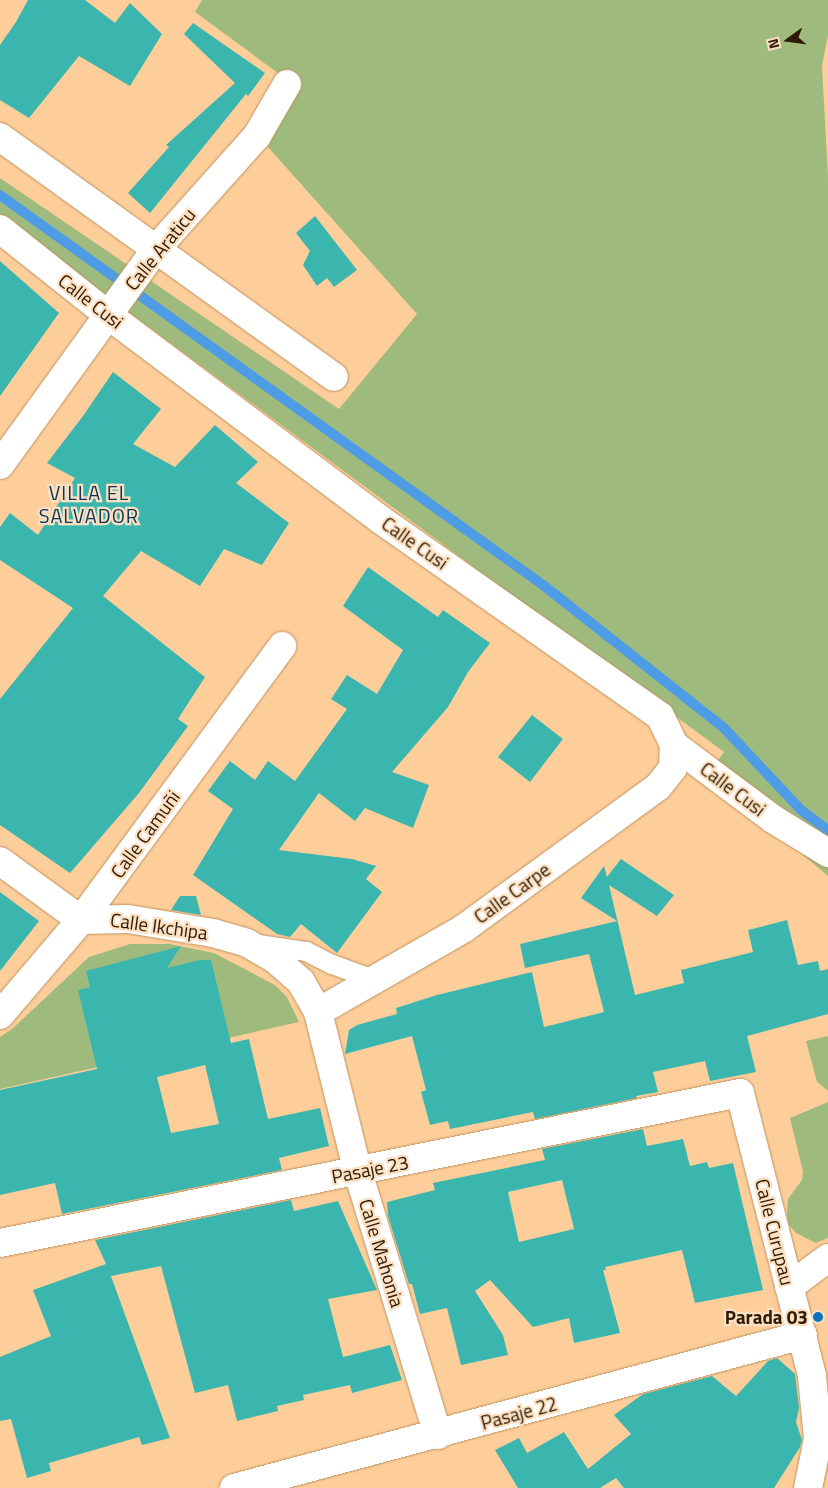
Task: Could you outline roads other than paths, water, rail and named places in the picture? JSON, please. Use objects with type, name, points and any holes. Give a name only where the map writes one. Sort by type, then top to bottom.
[{"type":"street","name":"Calle Araticu","points":[[0,465],[155,250],[257,136],[287,84]]},
{"type":"street","points":[[0,137],[334,377]]},
{"type":"street","name":"Calle Cusi","points":[[0,229],[108,315],[381,520],[660,716],[674,745],[773,818],[828,854]]},
{"type":"street","name":"Calle Camuñi","points":[[0,1015],[81,920],[282,646]]},
{"type":"street","name":"Calle Carpe","points":[[318,1012],[463,929],[658,787],[673,768],[674,745]]},
{"type":"street","points":[[0,861],[81,920]]},
{"type":"street","name":"Calle Ikchipa","points":[[81,920],[128,918],[213,933],[247,943],[276,960],[301,982],[318,1012]]},
{"type":"street","name":"Calle Mahonia","points":[[318,1012],[358,1172],[438,1435]]},
{"type":"street","name":"Pasaje 23","points":[[0,1243],[358,1172],[740,1093]]},
{"type":"street","name":"Calle Curupau","points":[[740,1093],[812,1376],[818,1439],[808,1488]]},
{"type":"street","points":[[789,1287],[828,1258]]},
{"type":"street","name":"Pasaje 22","points":[[234,1488],[803,1336]]},
{"type":"street","points":[[268,1488],[305,1470]]},
{"type":"lane","name":"Calle Ikchipa","points":[[247,943],[306,951],[332,964],[376,980]]},
{"type":"waterway","points":[[0,195],[543,585],[724,728],[801,810],[828,830]]},
{"type":"place","name":"Parada 03","points":[[818,1317]]},
{"type":"district","name":"VILLA EL SALVADOR","points":[[89,504]]}]
